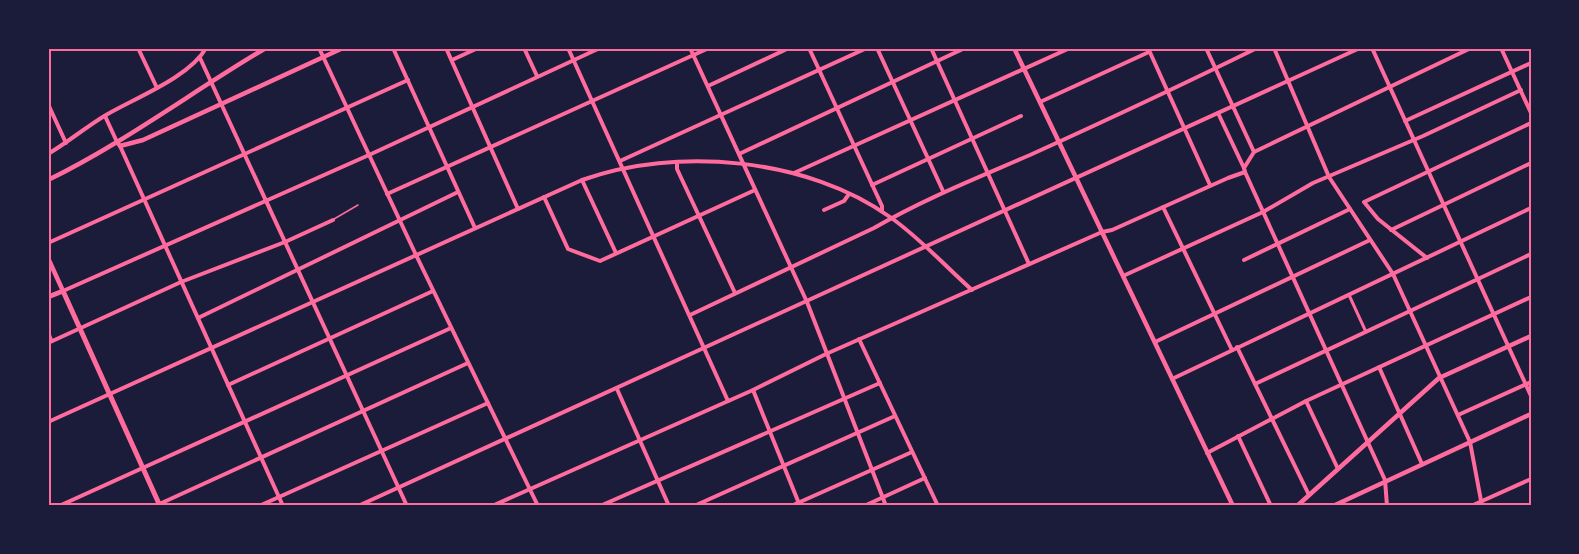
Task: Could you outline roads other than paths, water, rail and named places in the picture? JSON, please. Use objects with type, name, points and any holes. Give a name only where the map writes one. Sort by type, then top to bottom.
[{"type":"main road","points":[[48,297],[63,291],[158,505]]},
{"type":"street","points":[[138,48],[157,88]]},
{"type":"street","points":[[48,154],[105,116],[185,70],[200,58],[206,48]]},
{"type":"street","points":[[48,180],[119,144],[211,81],[266,48]]},
{"type":"street","points":[[319,48],[433,291],[538,506]]},
{"type":"street","points":[[119,144],[143,140],[344,48]]},
{"type":"street","points":[[393,48],[475,228]]},
{"type":"street","points":[[446,48],[518,209]]},
{"type":"street","points":[[452,60],[478,48]]},
{"type":"street","points":[[524,48],[537,76]]},
{"type":"street","points":[[568,48],[728,401]]},
{"type":"street","points":[[48,258],[63,291],[369,155],[600,48]]},
{"type":"street","points":[[690,48],[807,302],[886,506]]},
{"type":"street","points":[[387,194],[709,48]]},
{"type":"street","points":[[708,86],[789,48]]},
{"type":"street","points":[[809,48],[882,206],[882,212]]},
{"type":"street","points":[[620,161],[867,48]]},
{"type":"street","points":[[877,48],[943,191]]},
{"type":"street","points":[[932,48],[1029,264]]},
{"type":"street","points":[[739,154],[965,48]]},
{"type":"street","points":[[1016,48],[1233,506]]},
{"type":"street","points":[[794,173],[1070,48]]},
{"type":"street","points":[[1206,48],[1254,152]]},
{"type":"street","points":[[690,315],[874,228],[890,217],[943,191],[1059,142],[1257,48]]},
{"type":"street","points":[[1274,48],[1329,177],[1393,274],[1458,415],[1470,442],[1481,504]]},
{"type":"street","points":[[362,505],[1360,48]]},
{"type":"street","points":[[1372,48],[1531,396]]},
{"type":"street","points":[[492,506],[753,390],[859,339],[1245,170],[1254,152],[1471,48]]},
{"type":"street","points":[[1501,48],[1531,113]]},
{"type":"street","points":[[1040,102],[1149,50],[1210,185]]},
{"type":"street","points":[[200,58],[407,506]]},
{"type":"street","points":[[1405,121],[1531,63]]},
{"type":"street","points":[[48,243],[408,80]]},
{"type":"street","points":[[1123,276],[1263,212],[1313,183],[1414,140],[1521,90]]},
{"type":"street","points":[[48,104],[66,144]]},
{"type":"street","points":[[1218,113],[1385,480],[1387,506]]},
{"type":"street","points":[[105,116],[283,506]]},
{"type":"street","points":[[872,185],[1021,116]]},
{"type":"street","points":[[1427,258],[1378,219],[1365,202],[1531,123]]},
{"type":"street","points":[[677,162],[677,169],[735,292]]},
{"type":"street","points":[[48,422],[582,180],[623,168],[677,162],[743,163],[794,173],[849,194],[890,217],[972,290]]},
{"type":"street","points":[[1391,230],[1531,163]]},
{"type":"street","points":[[582,180],[616,253]]},
{"type":"street","points":[[544,197],[568,249],[600,261],[755,190]]},
{"type":"street","points":[[198,318],[458,192]]},
{"type":"street","points":[[824,210],[844,201],[849,194]]},
{"type":"street","points":[[1164,207],[1232,351]]},
{"type":"street","points":[[1172,379],[1531,208]]},
{"type":"street","points":[[1244,260],[1350,209]]},
{"type":"street","points":[[48,331],[50,342],[182,282],[285,242],[333,220]]},
{"type":"street","points":[[1155,342],[1370,240]]},
{"type":"street","points":[[1255,384],[1531,254]]},
{"type":"street","points":[[228,385],[433,291]]},
{"type":"street","points":[[1349,296],[1366,332]]},
{"type":"street","points":[[1207,453],[1306,401],[1531,297]]},
{"type":"street","points":[[59,506],[451,328]]},
{"type":"street","points":[[1297,506],[1439,378],[1531,336]]},
{"type":"street","points":[[859,339],[938,506]]},
{"type":"street","points":[[1237,347],[1309,495]]},
{"type":"street","points":[[158,505],[468,363]]},
{"type":"street","points":[[1379,367],[1422,464]]},
{"type":"street","points":[[1458,415],[1531,382]]},
{"type":"street","points":[[600,506],[880,383]]},
{"type":"street","points":[[617,388],[669,506]]},
{"type":"street","points":[[753,390],[800,504]]},
{"type":"street","points":[[1306,401],[1338,469]]},
{"type":"street","points":[[259,506],[488,403]]},
{"type":"street","points":[[1333,506],[1531,414]]},
{"type":"street","points":[[694,506],[895,416]]},
{"type":"street","points":[[1239,436],[1271,506]]},
{"type":"street","points":[[791,506],[800,504],[912,452]]},
{"type":"street","points":[[864,506],[925,478]]},
{"type":"street","points":[[1471,506],[1481,504],[1531,479]]},
{"type":"lane","points":[[333,220],[358,205]]}]
